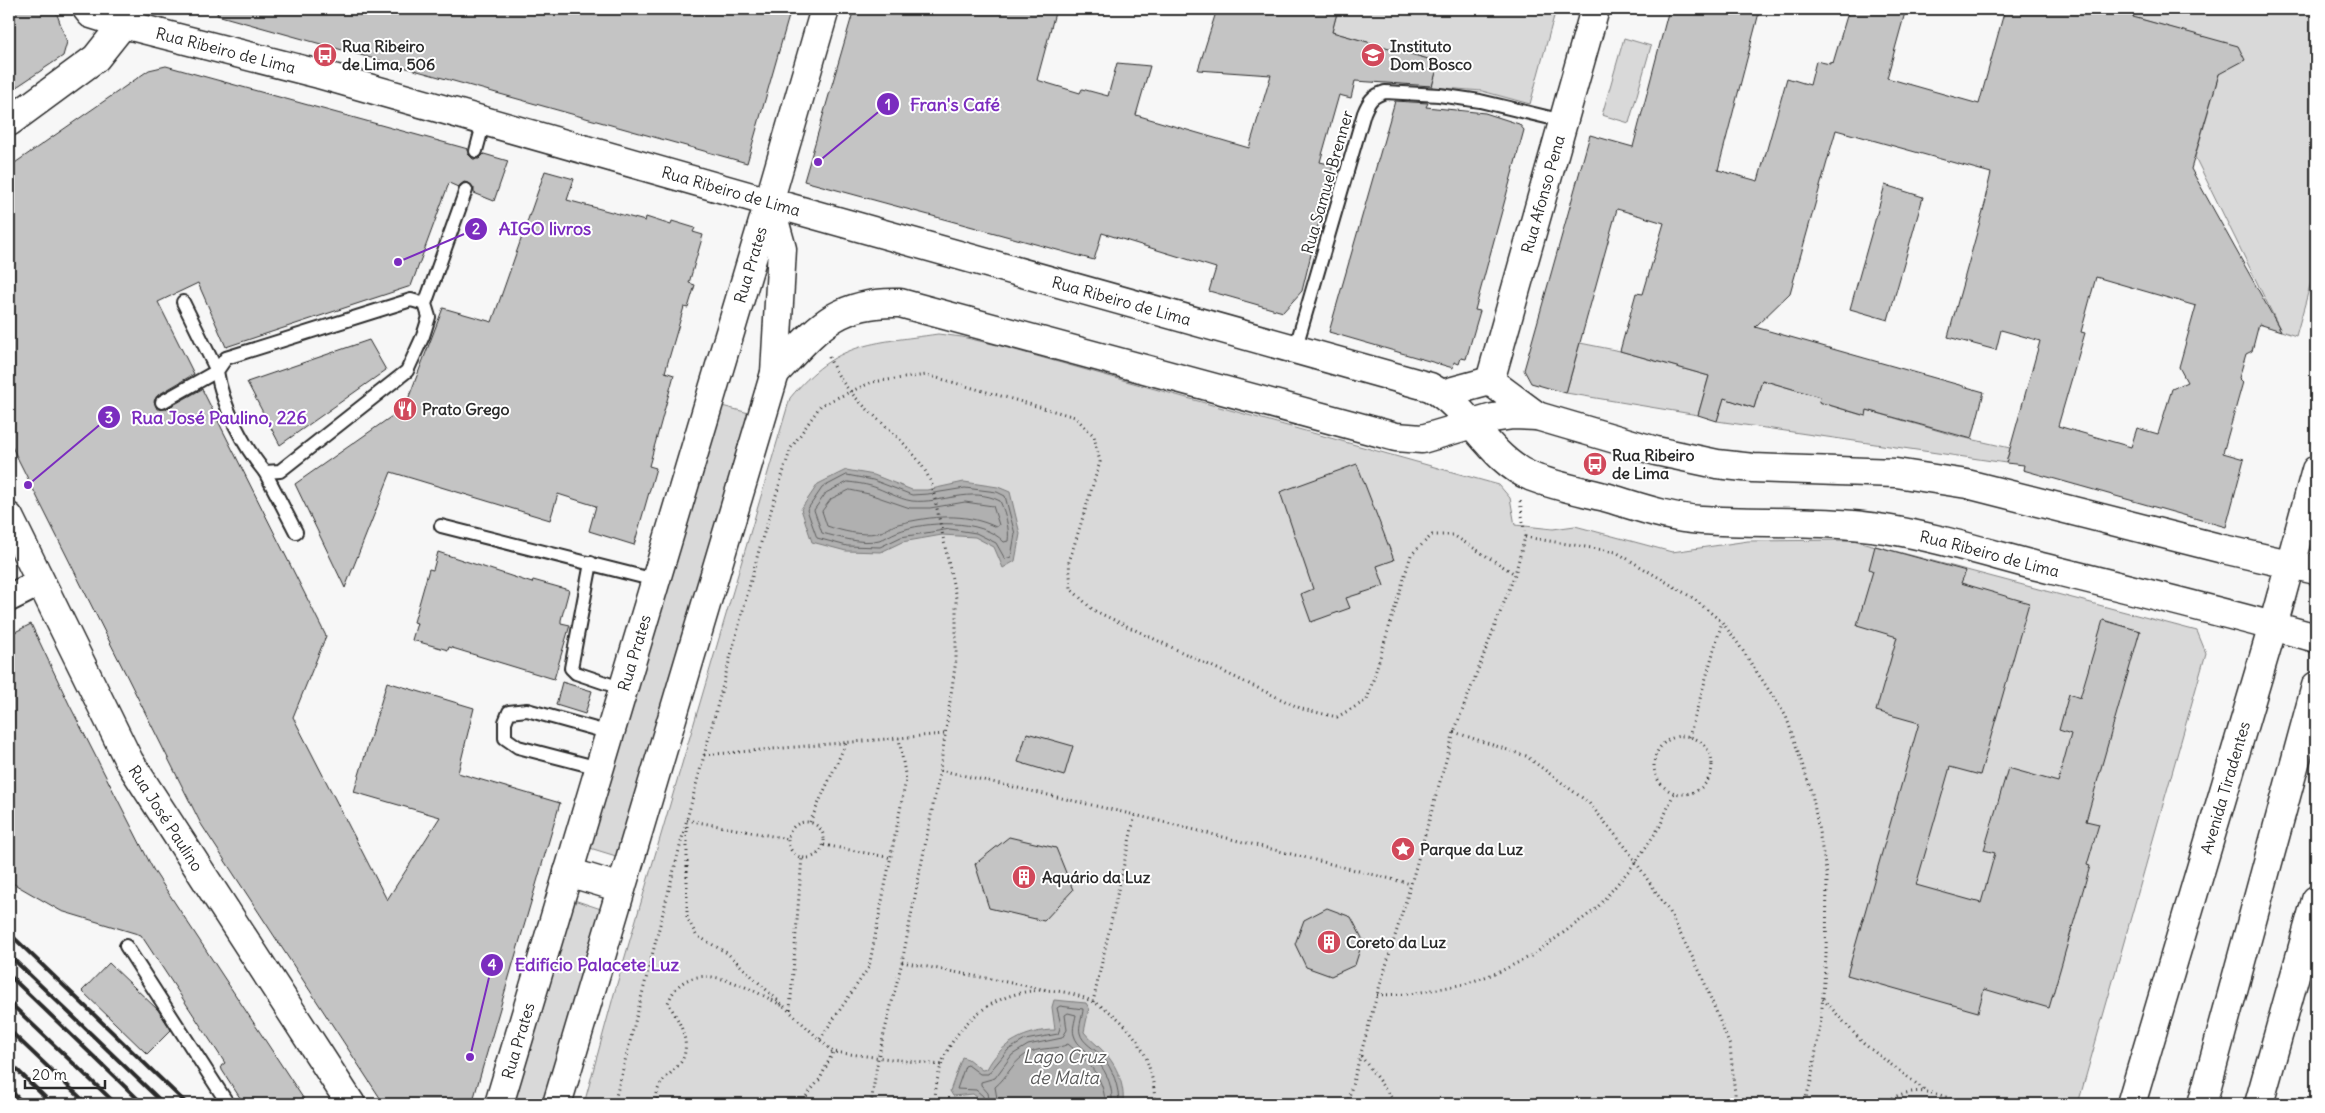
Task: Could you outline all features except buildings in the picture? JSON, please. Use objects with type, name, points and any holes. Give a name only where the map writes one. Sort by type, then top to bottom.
[{"type":"main road","name":"Rua Ribeiro de Lima","points":[[87,9],[92,14],[127,17],[319,74],[769,202],[1414,382],[1442,394],[1459,408],[1483,437],[1515,468],[1532,477],[1670,516],[1700,520],[1822,522],[1886,529],[2316,638]]},
{"type":"main road","name":"Rua Prates","points":[[499,1104],[825,9]]},
{"type":"main road","name":"Rua Afonso Pena","points":[[1490,381],[1595,9]]},
{"type":"main road","points":[[9,122],[96,58],[127,17]]},
{"type":"main road","name":"Rua Prates","points":[[557,1104],[775,373],[782,249],[769,202]]},
{"type":"main road","points":[[775,373],[819,328],[836,315],[866,304],[900,303],[1396,437],[1422,439],[1492,418],[1513,415],[1537,416],[1656,451],[1717,464],[1752,468],[1896,473],[1967,484],[2316,570]]},
{"type":"main road","points":[[1442,394],[1490,381],[1537,416]]},
{"type":"main road","name":"Avenida Tiradentes","points":[[2131,1104],[2273,626],[2316,470]]},
{"type":"main road","name":"Rua José Paulino","points":[[9,517],[129,761],[351,1104]]},
{"type":"main road","points":[[2202,1104],[2316,686]]},
{"type":"main road","points":[[568,872],[621,888]]},
{"type":"main road","points":[[2259,1104],[2316,900]]},
{"type":"street","points":[[9,598],[41,582]]},
{"type":"lane","name":"Rua Samuel Brenner","points":[[1295,350],[1369,100],[1376,94],[1385,92],[1439,95],[1480,101],[1563,121]]},
{"type":"lane","points":[[476,151],[484,121]]},
{"type":"lane","points":[[265,472],[280,471],[407,371],[423,336],[429,317],[424,304],[466,190]]},
{"type":"lane","points":[[162,402],[217,371],[226,358],[240,352],[411,300],[424,304]]},
{"type":"lane","points":[[183,302],[217,371],[220,393],[253,457],[265,472],[296,532]]},
{"type":"lane","points":[[441,526],[656,580]]},
{"type":"lane","points":[[591,564],[571,668],[576,673],[623,689]]},
{"type":"lane","points":[[599,768],[518,747],[505,738],[505,722],[509,712],[527,710],[610,733]]},
{"type":"lane","points":[[126,946],[228,1104]]},
{"type":"path","points":[[819,328],[830,360],[851,392],[926,468],[932,485],[956,598],[956,660],[940,770],[902,962],[878,1058],[871,1104]]},
{"type":"path","points":[[614,1104],[686,819],[762,539],[791,448],[821,406],[872,382],[927,375],[1076,417],[1094,436],[1100,462],[1068,562],[1071,589],[1093,610],[1302,709],[1337,717],[1367,700],[1410,555],[1432,535],[1452,535],[1515,574]]},
{"type":"path","points":[[1347,1104],[1454,732],[1515,574],[1525,537],[1515,468]]},
{"type":"path","points":[[1525,537],[1616,552],[1693,598],[1722,622],[1786,716],[1812,793],[1827,876],[1826,956],[1822,1020],[1811,1081],[1804,1104]]},
{"type":"path","points":[[1689,736],[1722,622]]},
{"type":"path","points":[[1454,732],[1526,756],[1589,802],[1636,862],[1668,910],[1701,974],[1730,1046],[1735,1094],[1734,1104]]},
{"type":"path","points":[[704,755],[944,734]]},
{"type":"path","points":[[1679,736],[1689,736],[1705,746],[1710,754],[1712,773],[1702,788],[1684,794],[1674,793],[1666,789],[1659,781],[1654,763],[1662,745],[1679,736]]},
{"type":"path","points":[[820,1039],[869,967],[906,780],[899,738]]},
{"type":"path","points":[[810,822],[846,743]]},
{"type":"path","points":[[940,770],[1135,815],[1411,884]]},
{"type":"path","points":[[1377,995],[1410,994],[1465,984],[1499,972],[1533,955],[1596,909],[1636,862],[1660,826],[1674,793]]},
{"type":"path","points":[[1093,1002],[1135,815]]},
{"type":"path","points":[[686,819],[788,839]]},
{"type":"path","points":[[686,819],[686,917],[696,935],[726,952],[833,1052],[941,1064]]},
{"type":"path","points":[[810,822],[820,828],[823,834],[824,845],[813,856],[802,857],[792,851],[788,839],[791,829],[810,822]]},
{"type":"path","points":[[824,845],[892,858]]},
{"type":"path","points":[[790,1010],[802,857]]},
{"type":"path","points":[[902,962],[1055,991],[1093,1002],[1113,1014],[1125,1026],[1144,1052],[1152,1075],[1154,1104]]},
{"type":"path","points":[[658,1104],[656,1097],[661,1084],[669,1072],[681,1062],[685,1049],[684,1034],[668,1003],[673,990],[686,980],[699,977],[714,977],[742,984],[790,1010]]},
{"type":"path","points":[[936,1104],[936,1089],[941,1064],[951,1042],[966,1023],[985,1008],[1007,997],[1022,993],[1055,991]]},
{"type":"path","points":[[1822,998],[1864,1044],[1926,1091]]},
{"type":"path","points":[[800,1104],[820,1079],[833,1052]]},
{"type":"path","points":[[1360,1056],[1396,1104]]},
{"type":"path","points":[[1884,1104],[1906,1092],[1926,1091],[1946,1096],[1960,1104]]},
{"type":"shaded area","points":[[1338,9],[1556,9],[1530,104],[1482,91],[1432,87],[1439,62],[1332,32]]},
{"type":"shaded area","points":[[2137,9],[2316,9],[2316,264],[2296,336],[2281,331],[2195,157],[2228,44],[2133,17]]},
{"type":"shaded area","points":[[1624,38],[1651,46],[1629,123],[1602,115]]},
{"type":"shaded area","name":"Parque da Luz","points":[[938,334],[997,345],[1499,485],[1510,498],[1515,525],[1553,529],[1575,526],[1672,552],[1748,541],[1853,540],[2197,631],[2206,653],[2078,1104],[584,1104],[614,994],[790,398],[823,365],[856,348],[893,340]]},
{"type":"shaded area","points":[[1580,343],[1620,351],[1709,376],[1698,415],[1566,393]]},
{"type":"shaded area","points":[[1762,380],[1820,397],[1819,402],[1865,416],[1867,410],[1957,436],[2010,448],[2006,463],[1717,421],[1724,398],[1754,408]]},
{"type":"shaded area","points":[[722,406],[749,413],[616,856],[590,848]]},
{"type":"shaded area","points":[[574,900],[601,909],[543,1104],[514,1104]]},
{"type":"water","points":[[846,470],[874,475],[912,490],[927,490],[964,482],[998,487],[1010,492],[1020,534],[1015,561],[1003,568],[994,547],[975,537],[942,535],[902,542],[881,552],[846,551],[812,542],[801,509],[818,484]]},
{"type":"water","name":"Lago Cruz de Malta","points":[[1054,1000],[1086,1003],[1089,1008],[1084,1032],[1102,1049],[1113,1063],[1123,1090],[1123,1104],[979,1104],[978,1098],[973,1094],[953,1096],[950,1091],[962,1057],[968,1059],[982,1070],[987,1069],[999,1052],[1015,1040],[1034,1032],[1055,1030],[1052,1007]]},
{"type":"railway","points":[[9,933],[187,1104]]},
{"type":"railway","points":[[9,955],[164,1104]]},
{"type":"railway","points":[[9,975],[143,1104]]},
{"type":"railway","points":[[9,1002],[116,1104]]},
{"type":"railway","points":[[9,1030],[87,1104]]},
{"type":"railway","points":[[9,1062],[52,1104]]},
{"type":"railway","points":[[9,1089],[24,1104]]},
{"type":"place","name":"Rua Ribeiro de Lima, 506","points":[[325,55]]},
{"type":"place","name":"Instituto Dom Bosco","points":[[1373,55]]},
{"type":"place","name":"Fran's Café","points":[[818,162]]},
{"type":"place","name":"AIGO livros","points":[[398,262]]},
{"type":"place","name":"Prato Grego","points":[[405,409]]},
{"type":"place","name":"Rua Ribeiro de Lima","points":[[1595,464]]},
{"type":"place","name":"Rua José Paulino, 226","points":[[28,485]]},
{"type":"place","name":"Parque da Luz","points":[[1403,849]]},
{"type":"place","name":"Aquário da Luz","points":[[1024,877]]},
{"type":"place","name":"Coreto da Luz","points":[[1329,942]]},
{"type":"place","name":"Edifício Palacete Luz","points":[[470,1057]]}]
